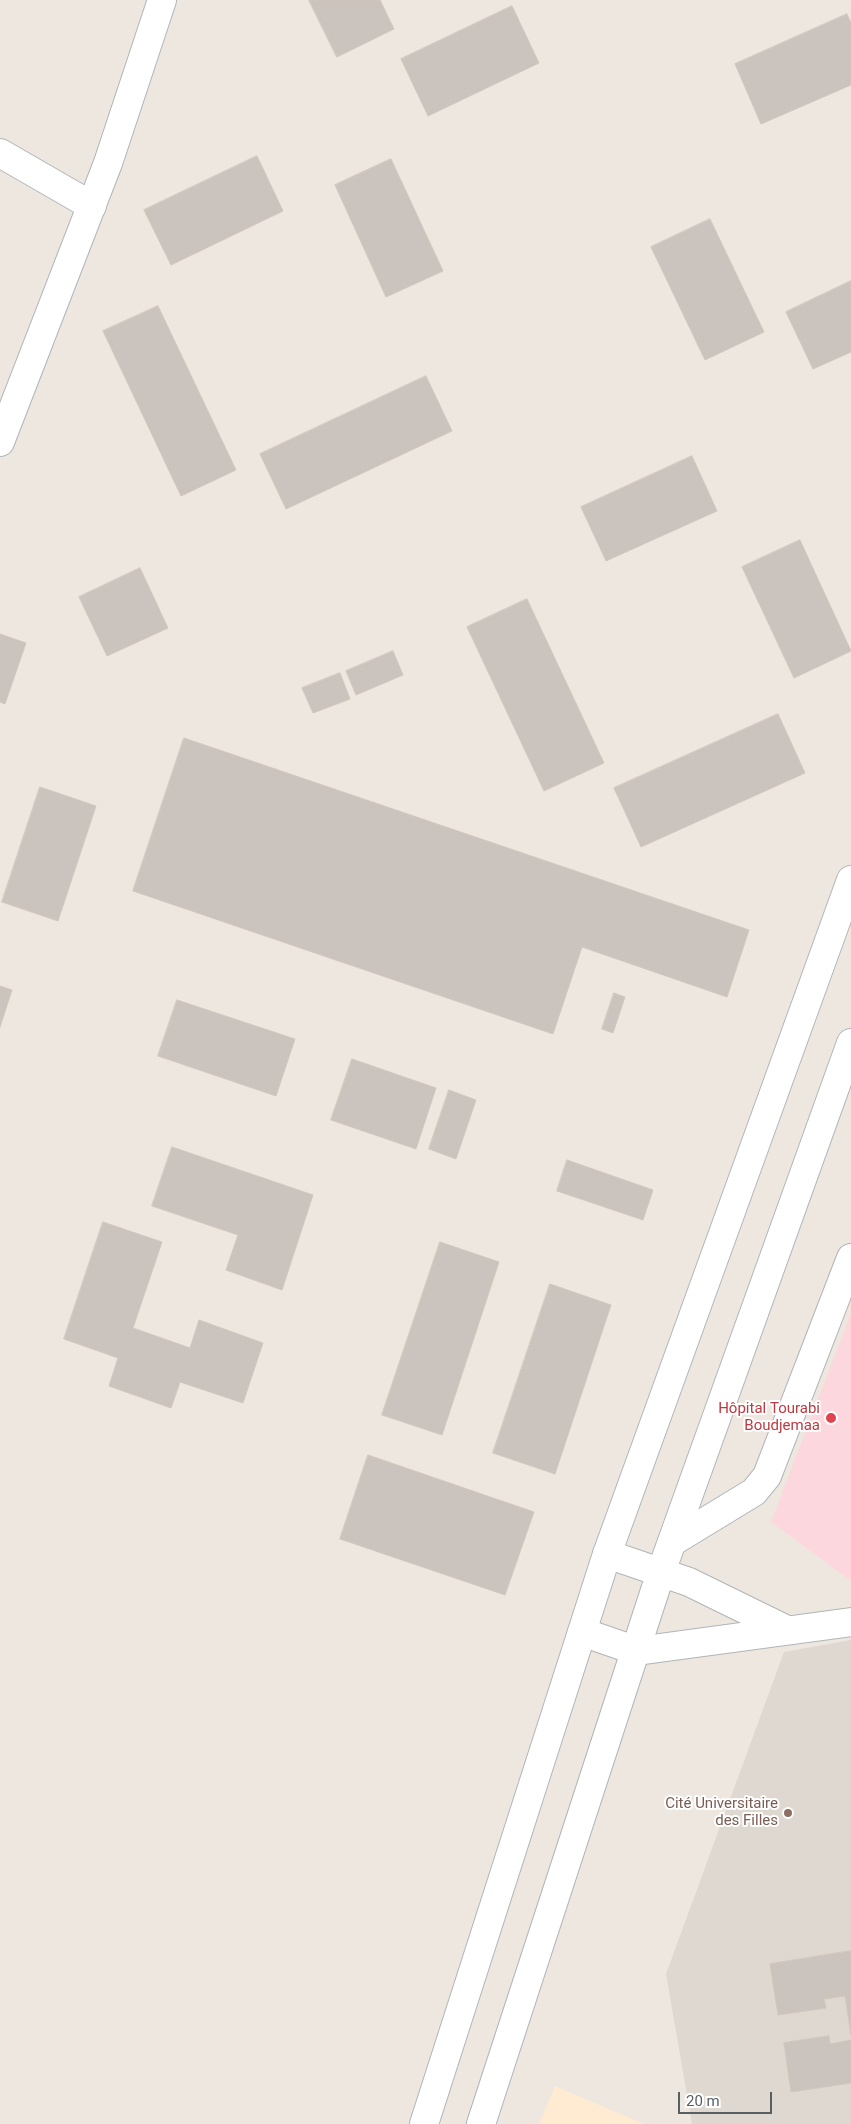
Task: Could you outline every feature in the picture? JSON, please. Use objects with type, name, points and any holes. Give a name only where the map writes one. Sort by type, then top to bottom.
[{"type":"main road","points":[[0,442],[92,206],[162,0]]},
{"type":"main road","points":[[0,153],[92,206]]},
{"type":"main road","points":[[424,2124],[607,1554],[851,880]]},
{"type":"main road","points":[[482,2124],[637,1651],[661,1572],[851,1044]]},
{"type":"main road","points":[[672,1542],[754,1492],[767,1476],[851,1258]]},
{"type":"main road","points":[[607,1554],[689,1582],[787,1630]]},
{"type":"main road","points":[[582,1632],[637,1651],[851,1622]]},
{"type":"shaded area","name":"Hôpital Tourabi Boudjemaa","points":[[851,1313],[851,1579],[848,1579],[771,1522]]},
{"type":"shaded area","name":"Cité Universitaire des Filles","points":[[851,1640],[851,2124],[692,2124],[666,1974],[784,1652]]},
{"type":"shaded area","points":[[555,2086],[644,2124],[539,2124]]},
{"type":"building","points":[[309,0],[380,0],[394,29],[337,57]]},
{"type":"building","points":[[512,6],[539,63],[428,116],[401,59]]},
{"type":"building","points":[[847,14],[851,23],[851,85],[761,124],[735,64]]},
{"type":"building","points":[[257,156],[283,211],[171,265],[144,210]]},
{"type":"building","points":[[391,159],[443,271],[386,297],[335,185]]},
{"type":"building","points":[[710,219],[764,332],[705,360],[651,247]]},
{"type":"building","points":[[851,281],[851,352],[813,369],[786,312]]},
{"type":"building","points":[[158,306],[236,470],[181,496],[103,331]]},
{"type":"building","points":[[426,376],[452,431],[286,509],[260,454]]},
{"type":"building","points":[[692,456],[717,511],[606,561],[581,507]]},
{"type":"building","points":[[800,540],[851,651],[794,678],[742,567]]},
{"type":"building","points":[[140,568],[168,628],[107,656],[79,597]]},
{"type":"building","points":[[527,599],[604,763],[544,791],[467,627]]},
{"type":"building","points":[[0,634],[26,643],[5,704],[0,702]]},
{"type":"building","points":[[393,651],[403,675],[356,695],[346,671]]},
{"type":"building","points":[[340,673],[350,699],[313,713],[302,688]]},
{"type":"building","points":[[778,714],[805,773],[641,847],[614,788]]},
{"type":"building","points":[[184,738],[749,930],[727,997],[582,947],[553,1034],[133,891]]},
{"type":"building","points":[[40,787],[96,806],[58,921],[2,902]]},
{"type":"building","points":[[0,986],[12,990],[0,1027]]},
{"type":"building","points":[[614,993],[625,997],[613,1033],[602,1029]]},
{"type":"building","points":[[177,1000],[295,1039],[276,1096],[158,1056]]},
{"type":"building","points":[[352,1059],[436,1088],[416,1149],[331,1120]]},
{"type":"building","points":[[449,1090],[476,1100],[456,1159],[429,1149]]},
{"type":"building","points":[[172,1147],[313,1195],[282,1290],[226,1270],[238,1235],[152,1206]]},
{"type":"building","points":[[567,1160],[653,1190],[643,1220],[557,1191]]},
{"type":"building","points":[[103,1222],[162,1242],[133,1328],[190,1348],[199,1320],[263,1343],[243,1403],[180,1382],[171,1408],[109,1386],[118,1358],[64,1339]]},
{"type":"building","points":[[440,1242],[499,1262],[442,1435],[382,1415]]},
{"type":"building","points":[[550,1284],[611,1305],[555,1474],[493,1453]]},
{"type":"building","points":[[368,1455],[534,1512],[505,1595],[340,1539]]},
{"type":"building","points":[[851,1951],[851,2035],[845,1996],[824,1999],[826,2008],[778,2015],[770,1964]]},
{"type":"building","points":[[829,2036],[830,2044],[851,2040],[851,2083],[791,2092],[784,2043]]},
{"type":"place","name":"Hôpital Tourabi Boudjemaa","points":[[831,1418]]},
{"type":"place","name":"Cité Universitaire des Filles","points":[[788,1813]]}]
